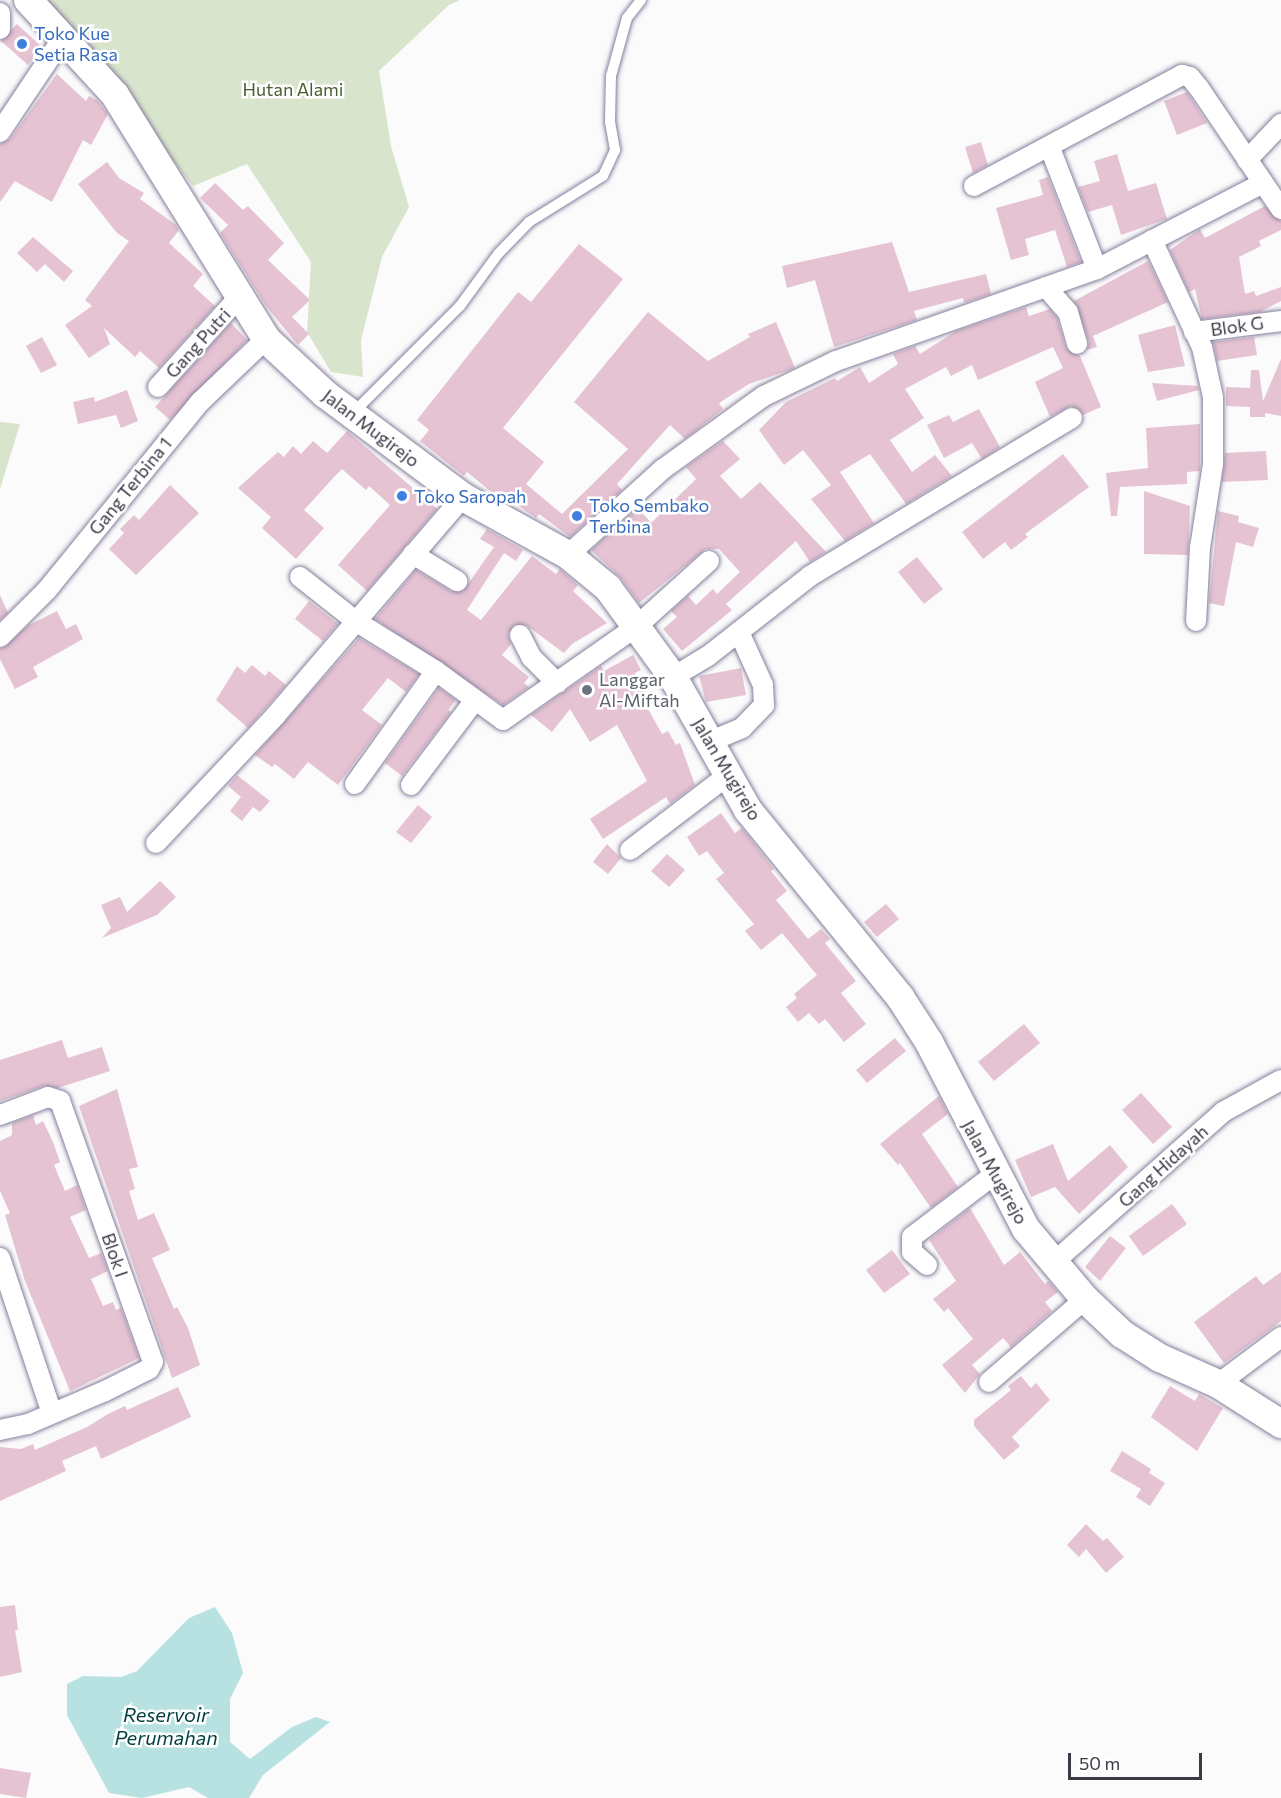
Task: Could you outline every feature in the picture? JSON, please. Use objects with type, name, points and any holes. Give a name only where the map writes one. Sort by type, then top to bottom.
[{"type":"street","name":"Jalan Mugirejo","points":[[28,0],[115,95],[238,298],[266,339],[352,414],[463,497],[568,555],[608,588],[673,677],[728,775],[762,828],[900,997],[929,1042],[995,1174],[1026,1229],[1053,1263],[1085,1299],[1122,1334],[1160,1358],[1218,1384],[1281,1424]]},
{"type":"street","points":[[0,13],[0,29]]},
{"type":"street","points":[[0,132],[63,38]]},
{"type":"street","points":[[974,186],[1050,148],[1182,75],[1190,77],[1199,88],[1281,209]]},
{"type":"street","points":[[1247,160],[1281,124]]},
{"type":"street","points":[[1050,148],[1097,269]]},
{"type":"street","points":[[568,555],[663,469],[764,396],[836,361],[1097,269],[1263,183]]},
{"type":"street","points":[[1152,240],[1202,347],[1213,397],[1213,464],[1200,548],[1196,621]]},
{"type":"street","points":[[1046,287],[1068,312],[1077,344]]},
{"type":"street","name":"Gang Putri","points":[[158,387],[238,298]]},
{"type":"street","name":"Blok G","points":[[1194,332],[1281,321]]},
{"type":"street","name":"Gang Terbina 1","points":[[0,637],[47,590],[200,402],[266,339]]},
{"type":"street","points":[[673,677],[739,632],[810,576],[1072,418]]},
{"type":"street","points":[[156,843],[357,622],[463,497]]},
{"type":"street","points":[[413,554],[457,580]]},
{"type":"street","points":[[300,577],[357,622],[436,671],[498,718],[506,720],[637,626],[709,561]]},
{"type":"street","points":[[709,742],[742,728],[764,705],[763,685],[739,632]]},
{"type":"street","points":[[520,635],[531,657],[557,683]]},
{"type":"street","points":[[355,784],[436,671]]},
{"type":"street","points":[[411,785],[475,700]]},
{"type":"street","points":[[630,850],[728,775]]},
{"type":"street","name":"Gang Hidayah","points":[[1053,1263],[1223,1112],[1281,1080]]},
{"type":"street","name":"Blok I","points":[[0,1115],[48,1097],[60,1101],[153,1362],[149,1369],[52,1413],[0,1430]]},
{"type":"street","points":[[927,1265],[912,1252],[912,1237],[995,1174]]},
{"type":"street","points":[[1,1272],[52,1413]]},
{"type":"street","points":[[989,1382],[1085,1299]]},
{"type":"street","points":[[1218,1384],[1281,1337]]},
{"type":"lane","points":[[352,414],[460,306],[498,254],[530,222],[603,176],[615,150],[610,122],[612,76],[627,18],[641,0]]},
{"type":"green space","name":"Hutan Alami","points":[[46,0],[460,0],[449,5],[379,71],[391,146],[409,207],[382,257],[361,340],[363,377],[331,372],[307,332],[311,262],[247,164],[193,186]]},
{"type":"green space","points":[[0,422],[20,424],[0,489]]},
{"type":"water","name":"Reservoir Perumahan","points":[[215,1607],[232,1633],[243,1673],[230,1699],[230,1742],[250,1759],[292,1727],[316,1717],[330,1722],[263,1775],[249,1798],[208,1798],[189,1787],[142,1798],[109,1793],[67,1715],[67,1684],[83,1676],[121,1677],[137,1671],[189,1618]]},
{"type":"building","name":"Toko Kue Setia Rasa","points":[[17,24],[42,47],[28,65],[1,41]]},
{"type":"building","points":[[57,74],[86,101],[89,96],[98,101],[108,114],[91,145],[83,140],[52,202],[15,181],[0,202],[0,144],[10,139]]},
{"type":"building","points":[[1187,92],[1207,123],[1177,135],[1164,101]]},
{"type":"building","points":[[981,142],[988,165],[973,173],[965,147]]},
{"type":"building","points":[[1117,154],[1128,191],[1156,183],[1167,219],[1121,235],[1112,205],[1088,212],[1078,187],[1100,181],[1094,161]]},
{"type":"building","points":[[107,162],[119,178],[144,193],[140,199],[176,225],[179,230],[169,243],[203,274],[193,286],[215,306],[159,368],[140,351],[135,357],[104,328],[110,344],[89,358],[65,325],[92,306],[85,300],[129,241],[117,233],[78,184]]},
{"type":"building","points":[[1048,177],[1081,262],[1067,267],[1055,230],[1025,239],[1029,255],[1011,260],[996,208],[1043,195],[1039,180]]},
{"type":"building","points":[[215,183],[243,210],[248,206],[284,243],[268,260],[310,300],[292,317],[309,334],[298,345],[266,306],[220,233],[228,225],[200,198]]},
{"type":"building","points":[[1265,206],[1281,221],[1281,230],[1259,241],[1261,246],[1239,257],[1245,294],[1254,291],[1256,296],[1281,287],[1281,301],[1260,312],[1202,319],[1195,289],[1189,292],[1170,250],[1200,229],[1205,238]]},
{"type":"building","points":[[33,237],[73,271],[64,282],[45,264],[37,272],[17,253]]},
{"type":"building","points":[[892,242],[909,292],[986,274],[991,294],[964,303],[963,298],[914,311],[917,320],[834,347],[815,280],[787,288],[782,266]]},
{"type":"building","points":[[579,244],[623,279],[503,428],[544,462],[526,484],[562,514],[628,449],[574,402],[648,312],[708,361],[750,337],[748,334],[776,322],[795,368],[749,384],[719,403],[723,409],[685,439],[670,425],[617,484],[622,490],[570,537],[539,514],[536,518],[512,501],[510,504],[500,499],[467,472],[464,476],[420,441],[429,430],[417,420],[518,292],[531,302]]},
{"type":"building","points":[[1148,261],[1168,302],[1093,336],[1097,347],[1087,350],[1089,341],[1074,301]]},
{"type":"building","points":[[1026,307],[1029,316],[1050,309],[1057,318],[1066,348],[1080,356],[1101,407],[1083,415],[1071,406],[1050,417],[1035,382],[1063,368],[1053,347],[978,380],[972,365],[951,376],[946,367],[905,389],[924,418],[890,440],[912,472],[935,455],[952,476],[906,504],[870,454],[840,472],[874,523],[845,541],[811,499],[831,485],[803,450],[784,465],[759,430],[786,402],[835,378],[837,381],[860,367],[869,383],[898,364],[893,354],[915,346],[920,354],[956,331]]},
{"type":"building","points":[[231,323],[247,340],[170,420],[155,407]]},
{"type":"building","points":[[1175,325],[1185,366],[1148,372],[1138,335]]},
{"type":"building","points":[[42,337],[57,365],[41,373],[26,346]]},
{"type":"building","points":[[1254,337],[1257,355],[1217,361],[1213,342]]},
{"type":"building","points":[[1281,359],[1281,416],[1265,413],[1265,417],[1250,417],[1250,407],[1226,406],[1226,387],[1250,388],[1251,370],[1259,370],[1263,401]]},
{"type":"building","points":[[1152,383],[1198,386],[1199,390],[1157,401]]},
{"type":"building","points":[[127,390],[138,421],[121,428],[116,415],[78,424],[73,402],[94,397],[95,402]]},
{"type":"building","points":[[979,409],[1000,447],[982,459],[972,443],[944,458],[927,425],[949,415],[953,422]]},
{"type":"building","points":[[1200,424],[1200,471],[1187,472],[1187,484],[1120,487],[1117,516],[1111,516],[1106,473],[1148,468],[1146,428]]},
{"type":"building","points":[[347,431],[437,509],[367,591],[338,565],[390,505],[369,486],[366,490],[342,469],[335,476],[304,510],[324,528],[296,559],[262,528],[271,517],[238,488],[278,452],[284,457],[293,446],[301,454],[313,441],[327,453]]},
{"type":"building","points":[[723,441],[740,459],[720,476],[741,499],[760,482],[826,552],[810,562],[796,541],[726,604],[732,610],[682,651],[663,629],[677,617],[671,611],[688,596],[696,605],[713,589],[717,594],[740,572],[719,549],[706,549],[639,603],[621,578],[591,550],[638,508],[651,523],[696,479],[686,467]]},
{"type":"building","points":[[1266,451],[1268,480],[1222,482],[1225,453]]},
{"type":"building","points":[[1063,454],[1089,487],[1025,534],[1028,537],[1011,550],[1005,542],[983,559],[962,532]]},
{"type":"building","points":[[170,485],[199,513],[136,575],[109,549],[124,533],[120,529],[134,515],[139,520]]},
{"type":"building","points":[[1144,491],[1190,506],[1188,555],[1144,554]]},
{"type":"building","points":[[1218,511],[1239,516],[1238,522],[1259,528],[1253,547],[1236,542],[1224,606],[1209,603]]},
{"type":"building","points":[[487,529],[523,550],[516,561],[504,553],[467,610],[481,620],[532,556],[556,574],[560,569],[578,585],[573,591],[607,623],[572,644],[564,653],[526,625],[514,625],[508,634],[511,644],[502,655],[529,677],[524,683],[529,687],[503,705],[375,619],[416,570],[451,591],[463,591],[494,547],[480,539]]},
{"type":"building","points":[[917,557],[943,589],[924,604],[898,572]]},
{"type":"building","points":[[0,595],[8,613],[0,620]]},
{"type":"building","points":[[309,601],[338,624],[323,641],[295,619]]},
{"type":"building","points":[[57,611],[66,629],[76,624],[83,639],[33,667],[38,677],[15,689],[0,659],[0,649],[29,625]]},
{"type":"building","points":[[359,638],[419,674],[406,692],[388,678],[362,710],[382,725],[338,785],[308,762],[294,779],[275,764],[272,767],[255,755]]},
{"type":"building","points":[[633,655],[641,670],[635,673],[652,705],[647,707],[662,734],[668,731],[676,745],[680,743],[695,785],[670,804],[666,797],[603,839],[590,819],[647,781],[617,725],[590,742],[570,709],[552,732],[531,715],[601,666],[604,671]]},
{"type":"building","points":[[252,665],[265,676],[269,671],[286,685],[248,728],[216,700],[237,666],[245,673]]},
{"type":"building","points":[[741,668],[746,695],[706,702],[699,676]]},
{"type":"building","points":[[439,688],[456,700],[448,710],[451,712],[402,776],[385,763]]},
{"type":"building","points":[[237,775],[270,801],[260,812],[253,807],[242,821],[230,811],[241,797],[228,786]]},
{"type":"building","points":[[418,805],[432,817],[411,843],[396,832]]},
{"type":"building","points":[[721,813],[735,833],[742,828],[774,869],[771,871],[787,891],[776,900],[808,939],[821,929],[830,939],[825,943],[856,981],[841,993],[866,1024],[844,1042],[825,1019],[819,1024],[809,1013],[798,1022],[786,1007],[797,998],[794,994],[817,975],[782,933],[761,950],[745,931],[754,924],[716,879],[724,873],[707,851],[699,856],[687,837]]},
{"type":"building","points":[[607,844],[621,858],[608,874],[593,862]]},
{"type":"building","points":[[667,854],[685,870],[669,887],[651,871]]},
{"type":"building","points":[[160,881],[176,897],[157,915],[102,938],[111,928],[101,905],[120,897],[127,912]]},
{"type":"building","points":[[886,904],[899,919],[877,937],[864,922]]},
{"type":"building","points":[[1024,1024],[1040,1043],[994,1081],[978,1062]]},
{"type":"building","points":[[895,1038],[906,1051],[867,1083],[856,1070]]},
{"type":"building","points":[[62,1040],[68,1058],[102,1047],[110,1071],[58,1088],[44,1086],[0,1101],[0,1060]]},
{"type":"building","points":[[117,1089],[138,1167],[129,1169],[135,1189],[129,1191],[138,1220],[154,1213],[170,1250],[152,1258],[174,1309],[177,1307],[188,1328],[200,1365],[172,1378],[79,1106]]},
{"type":"building","points":[[1141,1093],[1172,1127],[1153,1144],[1122,1110]]},
{"type":"building","points":[[939,1096],[948,1114],[922,1134],[958,1187],[931,1208],[900,1163],[898,1165],[880,1144]]},
{"type":"building","points":[[33,1115],[36,1125],[43,1121],[53,1142],[60,1162],[54,1165],[65,1191],[77,1185],[86,1210],[70,1217],[89,1258],[101,1253],[108,1271],[91,1279],[103,1306],[113,1302],[116,1310],[121,1308],[139,1358],[70,1391],[25,1281],[5,1215],[10,1213],[0,1191],[0,1141],[12,1135],[12,1123]]},
{"type":"building","points":[[1053,1144],[1068,1181],[1110,1145],[1128,1167],[1079,1214],[1055,1187],[1031,1197],[1015,1160]]},
{"type":"building","points":[[1172,1204],[1187,1224],[1143,1256],[1129,1236]]},
{"type":"building","points":[[970,1208],[1004,1265],[1020,1252],[1045,1284],[1048,1281],[1058,1292],[1045,1302],[1052,1311],[1011,1347],[1003,1338],[972,1365],[980,1374],[965,1393],[942,1365],[973,1339],[948,1308],[944,1312],[933,1299],[956,1281],[929,1240]]},
{"type":"building","points":[[1110,1236],[1126,1248],[1100,1281],[1085,1267]]},
{"type":"building","points":[[892,1250],[910,1274],[884,1293],[866,1270]]},
{"type":"building","points":[[1281,1272],[1281,1321],[1224,1363],[1194,1322],[1256,1276],[1263,1285]]},
{"type":"building","points":[[1021,1376],[1031,1388],[1036,1383],[1050,1400],[1012,1437],[1020,1446],[1004,1460],[974,1426],[974,1420],[1011,1390],[1008,1386]]},
{"type":"building","points":[[1170,1386],[1195,1401],[1199,1394],[1223,1408],[1197,1451],[1151,1417]]},
{"type":"building","points":[[178,1387],[191,1417],[101,1459],[96,1446],[62,1461],[66,1471],[0,1501],[0,1447],[21,1449],[33,1444],[35,1450],[87,1427],[125,1406],[127,1410]]},
{"type":"building","points":[[1122,1451],[1151,1469],[1149,1473],[1165,1483],[1150,1506],[1136,1497],[1141,1489],[1110,1471]]},
{"type":"building","points":[[1086,1524],[1103,1541],[1107,1538],[1124,1557],[1106,1573],[1086,1549],[1079,1557],[1067,1545]]},
{"type":"building","points":[[15,1605],[18,1630],[15,1630],[22,1672],[0,1677],[0,1607]]},
{"type":"building","points":[[0,1768],[31,1773],[26,1798],[0,1794]]},
{"type":"place","name":"Toko Kue Setia Rasa","points":[[22,44]]},
{"type":"place","name":"Toko Saropah","points":[[402,496]]},
{"type":"place","name":"Toko Sembako Terbina","points":[[577,516]]},
{"type":"place","name":"Langgar Al-Miftah","points":[[587,690]]}]
